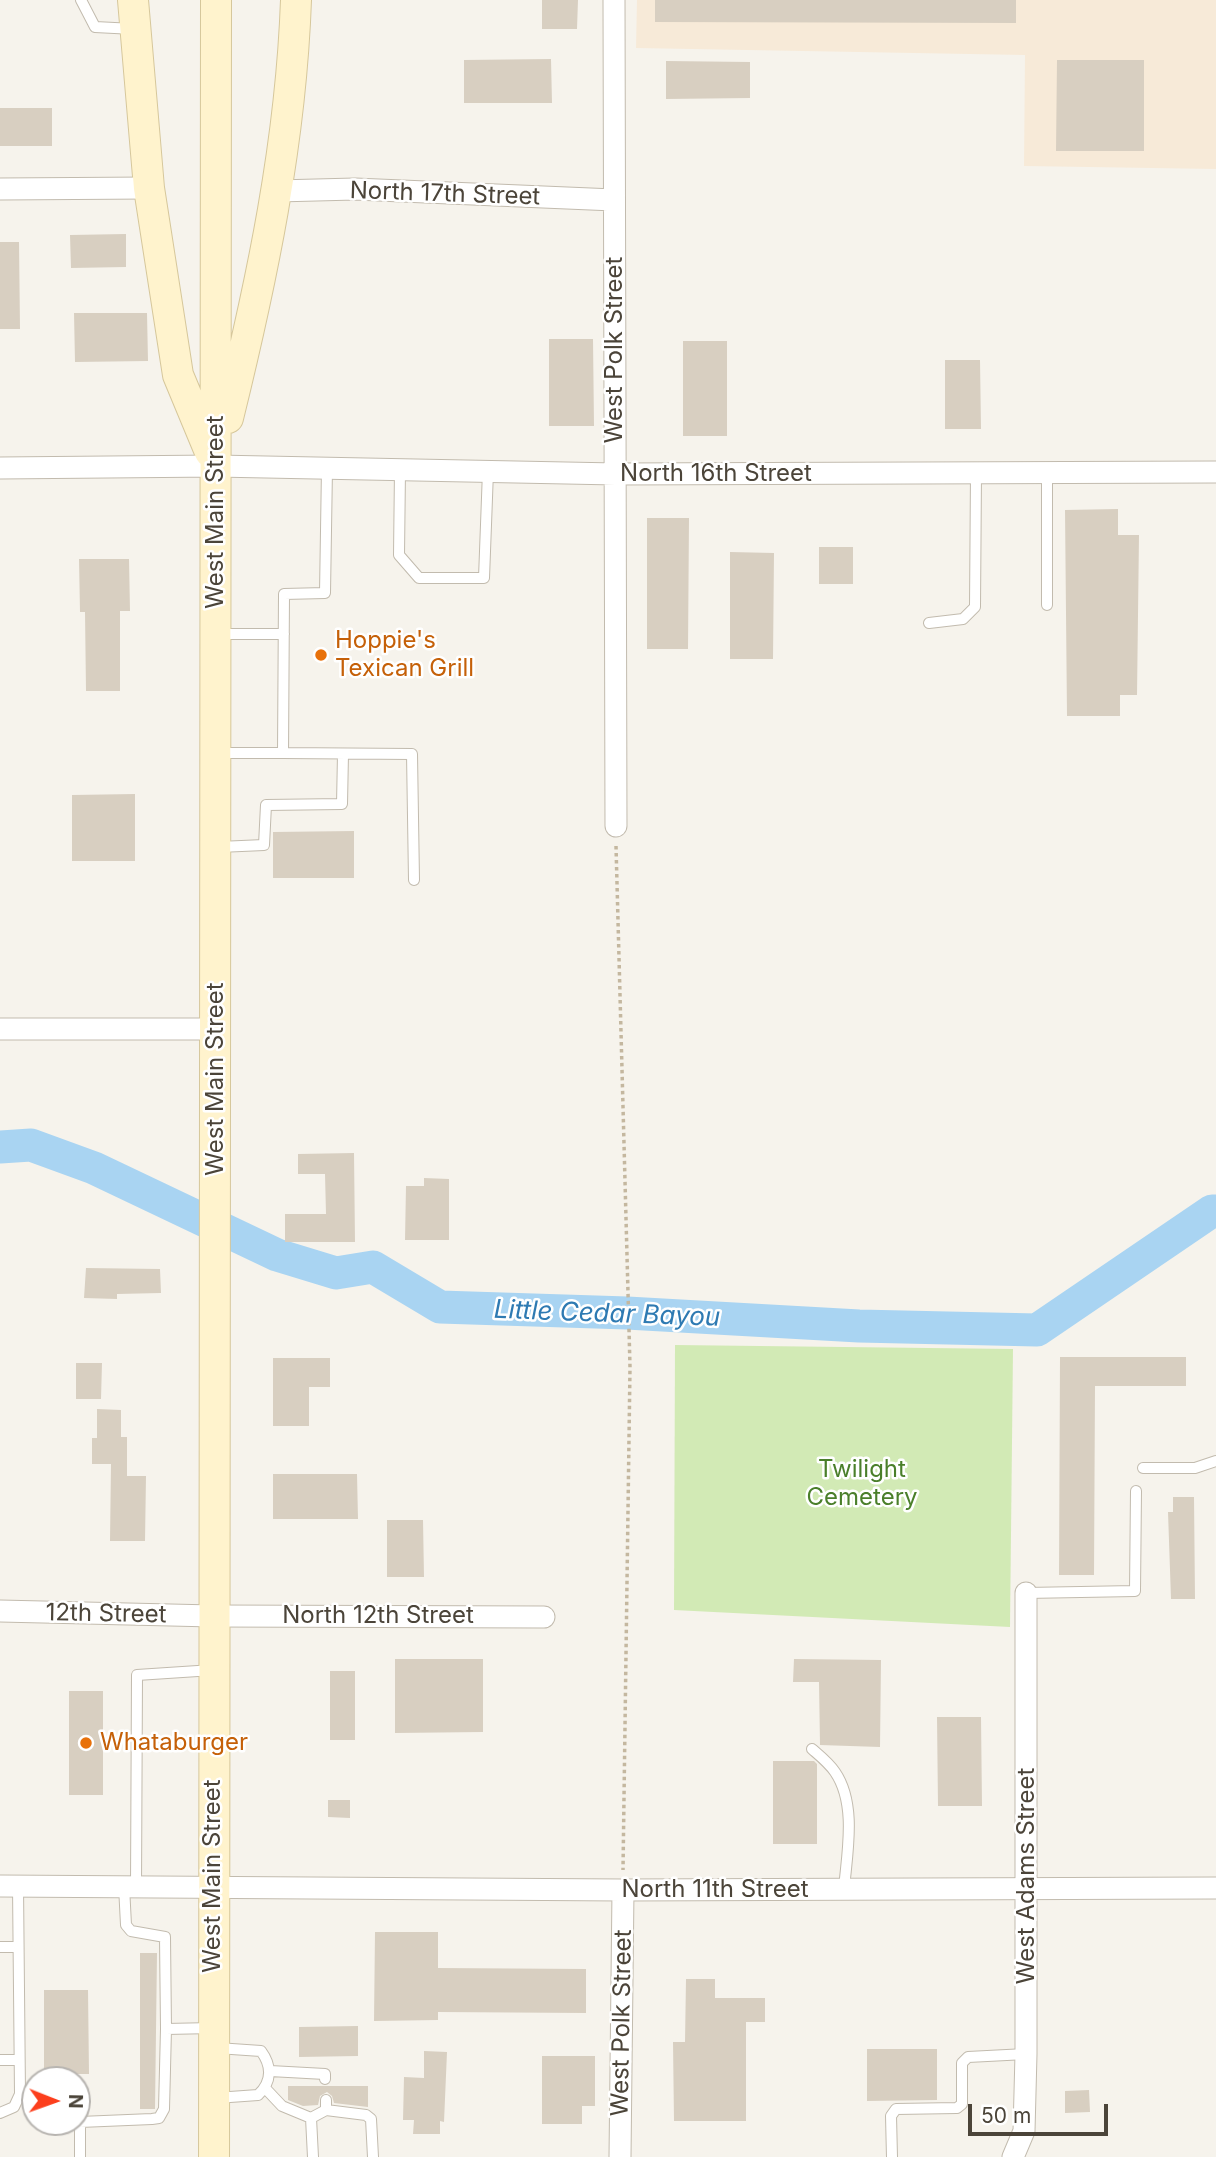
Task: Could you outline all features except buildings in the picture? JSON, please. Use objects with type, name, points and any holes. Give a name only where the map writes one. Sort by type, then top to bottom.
[{"type":"main road","name":"West Main Street","points":[[214,2157],[212,1616],[216,1028],[216,0]]},
{"type":"main road","points":[[216,466],[251,324],[277,191],[293,82],[296,0]]},
{"type":"main road","points":[[134,14],[149,188],[178,375],[216,466]]},
{"type":"street","name":"West Polk Street","points":[[614,0],[616,826]]},
{"type":"street","points":[[0,189],[149,188]]},
{"type":"street","name":"North 17th Street","points":[[277,191],[355,188],[614,200]]},
{"type":"street","name":"North 16th Street","points":[[0,468],[216,466],[616,474],[1216,472]]},
{"type":"street","points":[[0,1029],[216,1028]]},
{"type":"street","name":"West Adams Street","points":[[1013,2157],[1024,2131],[1026,2054],[1026,1593]]},
{"type":"street","name":"12th Street","points":[[0,1611],[212,1616]]},
{"type":"street","name":"North 12th Street","points":[[212,1616],[544,1617]]},
{"type":"street","name":"North 11th Street","points":[[9,1886],[623,1890],[1216,1888]]},
{"type":"street","name":"West Polk Street","points":[[620,2157],[623,1890]]},
{"type":"lane","points":[[81,0],[95,27],[134,14]]},
{"type":"lane","points":[[283,753],[284,594],[325,593],[327,468]]},
{"type":"lane","points":[[400,470],[399,555],[419,578],[484,578],[488,471]]},
{"type":"lane","points":[[929,624],[963,619],[975,607],[976,473]]},
{"type":"lane","points":[[1046,473],[1047,605]]},
{"type":"lane","points":[[216,635],[284,634]]},
{"type":"lane","points":[[215,753],[412,754],[414,880]]},
{"type":"lane","points":[[216,847],[264,845],[266,805],[342,804],[343,754]]},
{"type":"lane","points":[[1143,1468],[1195,1468],[1216,1461]]},
{"type":"lane","points":[[1026,1593],[1135,1591],[1136,1491]]},
{"type":"lane","points":[[80,2157],[80,2122],[152,2119],[161,2115],[164,2109],[165,1937],[131,1931],[126,1925],[130,1886],[138,1675],[213,1670]]},
{"type":"lane","points":[[812,1749],[834,1770],[842,1783],[849,1819],[844,1889]]},
{"type":"lane","points":[[0,2113],[14,2107],[20,2094],[18,1947],[9,1886]]},
{"type":"lane","points":[[0,1947],[18,1947]]},
{"type":"lane","points":[[166,2029],[261,2051],[270,2071],[265,2088],[258,2095],[214,2098]]},
{"type":"lane","points":[[892,2157],[891,2116],[896,2109],[957,2108],[962,2104],[962,2063],[968,2057],[1026,2054]]},
{"type":"lane","points":[[0,2060],[19,2060]]},
{"type":"lane","points":[[270,2071],[325,2074],[325,2079]]},
{"type":"lane","points":[[265,2088],[282,2106],[312,2118]]},
{"type":"lane","points":[[313,2157],[312,2118],[326,2105],[366,2115],[371,2119],[373,2157]]},
{"type":"path","points":[[616,826],[630,1367],[623,1890]]},
{"type":"shaded area","points":[[637,0],[1216,0],[1216,169],[1024,166],[1025,55],[636,48]]},
{"type":"green space","name":"Twilight Cemetery","points":[[675,1345],[1013,1349],[1010,1627],[674,1610]]},
{"type":"waterway","name":"Little Cedar Bayou","points":[[0,1147],[31,1145],[94,1168],[277,1255],[336,1273],[373,1267],[440,1307],[627,1313],[859,1326],[1037,1330],[1212,1211],[1216,1211]]},
{"type":"place","name":"Hoppie's Texican Grill","points":[[321,655]]},
{"type":"place","name":"Whataburger","points":[[86,1743]]}]
